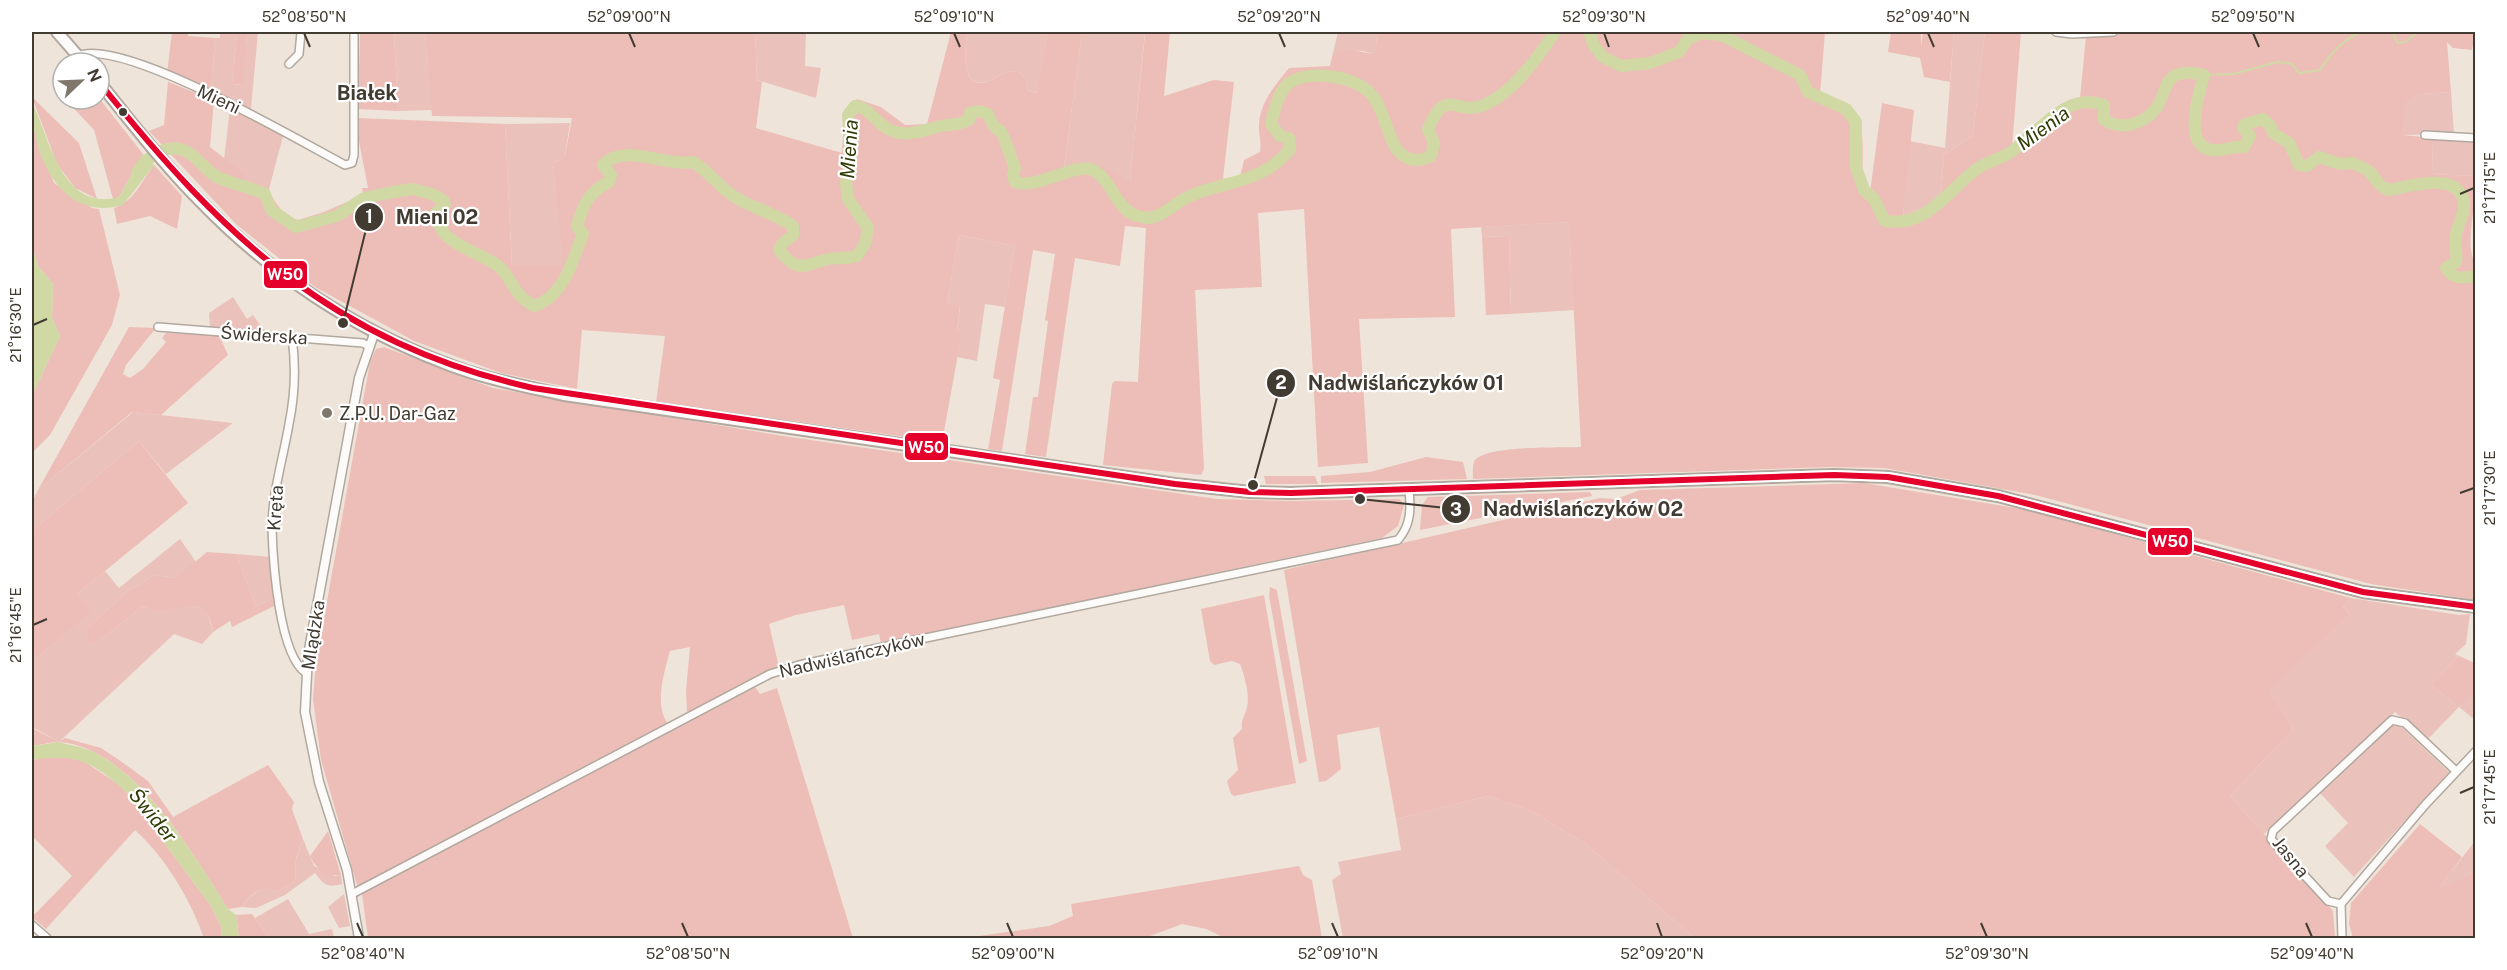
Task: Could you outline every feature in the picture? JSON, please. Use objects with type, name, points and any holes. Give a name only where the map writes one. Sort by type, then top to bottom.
[{"type":"main road","points":[[57,32],[74,51]]},
{"type":"main road","points":[[111,97],[202,204],[272,266],[320,301],[375,332],[442,362],[499,381],[564,395],[1212,488],[1282,493],[1834,474],[1888,477],[2031,503],[2363,592],[2475,608]]},
{"type":"street","points":[[289,64],[299,54],[301,32]]},
{"type":"street","name":"Mieni","points":[[111,56],[151,69],[242,109],[345,165],[352,163],[354,32]]},
{"type":"street","points":[[2056,32],[2072,34],[2113,32]]},
{"type":"street","points":[[2425,135],[2475,138]]},
{"type":"street","name":"Świderska","points":[[158,327],[363,343],[368,346]]},
{"type":"street","name":"Mlądzka","points":[[359,939],[352,894],[337,832],[319,782],[311,749],[305,712],[306,673],[357,387],[368,346],[375,332]]},
{"type":"street","name":"Kręta","points":[[292,337],[294,395],[278,477],[272,528],[283,630],[296,664],[306,673]]},
{"type":"street","name":"Nadwiślańczyków","points":[[352,894],[770,674],[799,665],[911,641],[1398,540],[1409,520],[1409,490]]},
{"type":"street","name":"Jasna","points":[[2341,904],[2328,901],[2271,839],[2272,831],[2392,720],[2405,723],[2456,771]]},
{"type":"street","points":[[2342,939],[2341,904],[2475,751]]},
{"type":"street","points":[[32,925],[47,939]]},
{"type":"shaded area","points":[[172,32],[188,32],[188,36],[215,38],[209,90],[167,73]]},
{"type":"shaded area","points":[[220,32],[258,32],[251,109],[209,90],[215,38],[220,38]],"holes":[[[237,36],[247,37],[242,85],[232,84]]]},
{"type":"shaded area","points":[[360,32],[394,32],[398,111],[358,109]]},
{"type":"shaded area","points":[[394,32],[425,32],[432,110],[398,111]]},
{"type":"shaded area","points":[[425,32],[755,32],[757,80],[762,82],[756,128],[842,153],[845,109],[857,99],[881,107],[905,125],[927,124],[951,32],[967,32],[966,67],[973,81],[979,83],[989,81],[1006,72],[1014,71],[1019,72],[1025,78],[1028,91],[1037,93],[1048,32],[1082,32],[1064,167],[1099,166],[1113,171],[1130,182],[1145,34],[1170,32],[1164,96],[1214,80],[1234,82],[1223,179],[1240,177],[1244,160],[1260,152],[1260,115],[1270,93],[1289,68],[1330,66],[1333,53],[1350,50],[1374,54],[1379,32],[1825,32],[1820,95],[1842,102],[1853,113],[1859,124],[1862,136],[1863,172],[1870,192],[1882,103],[1914,110],[1903,215],[1924,208],[1941,196],[1944,155],[1973,136],[1985,32],[2021,32],[2012,148],[2069,100],[2080,98],[2086,36],[2144,32],[2475,32],[2472,50],[2453,48],[2447,42],[2451,92],[2420,94],[2405,103],[2403,135],[2433,138],[2432,174],[2473,176],[2475,186],[2471,246],[2472,256],[2476,263],[2475,600],[2371,584],[2035,495],[1884,468],[1830,467],[1473,479],[1474,462],[1482,455],[1509,450],[1581,447],[1569,222],[1451,229],[1455,317],[1359,319],[1368,463],[1318,467],[1304,209],[1258,213],[1262,287],[1195,290],[1204,469],[1201,475],[1103,465],[1112,384],[1115,381],[1138,382],[1146,228],[1125,226],[1120,266],[1075,258],[1046,457],[1025,454],[1033,397],[1038,397],[1048,321],[1045,320],[1055,254],[1033,250],[1002,451],[988,449],[1000,380],[993,378],[1015,246],[959,235],[947,303],[960,306],[957,331],[962,332],[942,442],[656,402],[665,336],[582,330],[577,389],[501,373],[414,341],[315,287],[236,224],[149,131],[164,125],[168,82],[214,100],[210,147],[245,174],[244,180],[263,185],[285,215],[298,220],[324,212],[363,195],[362,188],[368,188],[357,131],[358,118],[505,124],[512,265],[563,265],[553,164],[565,156],[572,118],[432,116]]},
{"type":"shaded area","points":[[755,32],[806,32],[805,66],[821,68],[816,98],[757,80]]},
{"type":"shaded area","points":[[967,32],[1048,32],[1038,93],[1028,91],[1025,78],[1019,72],[1014,71],[1006,72],[989,81],[979,83],[973,80],[966,66]]},
{"type":"shaded area","points":[[1082,32],[1145,32],[1130,183],[1064,167]]},
{"type":"shaded area","points":[[1338,32],[1379,32],[1374,54],[1363,51],[1333,53]]},
{"type":"shaded area","points":[[1891,32],[1921,32],[1921,46],[1923,32],[1954,32],[1950,82],[1924,77],[1920,58],[1888,52]]},
{"type":"shaded area","points":[[1954,32],[1985,32],[1973,136],[1944,155],[1941,196],[1924,208],[1903,215],[1910,141],[1945,148]]},
{"type":"shaded area","points":[[237,35],[247,36],[243,85],[232,84]]},
{"type":"shaded area","points":[[2451,92],[2454,134],[2403,135],[2404,103],[2420,94]]},
{"type":"shaded area","points":[[32,97],[79,143],[97,199],[75,188],[57,164]]},
{"type":"shaded area","points":[[230,108],[283,136],[268,193],[263,185],[244,180],[244,174],[224,160]]},
{"type":"shaded area","points":[[76,111],[109,111],[143,154],[119,197],[113,199],[94,130]]},
{"type":"shaded area","points":[[570,123],[565,156],[553,164],[564,265],[512,265],[505,124]]},
{"type":"shaded area","points":[[32,125],[54,183],[92,208],[99,209],[120,295],[112,325],[50,435],[32,453],[32,396],[60,336],[52,317],[53,284],[38,266],[32,247]]},
{"type":"shaded area","points":[[2433,138],[2475,141],[2475,184],[2473,176],[2432,174]]},
{"type":"shaded area","points":[[154,165],[182,196],[177,229],[150,216],[117,224],[114,208],[132,196]]},
{"type":"shaded area","points":[[1569,222],[1574,310],[1511,314],[1509,236],[1482,237],[1481,227]]},
{"type":"shaded area","points":[[959,235],[1015,246],[1005,307],[985,304],[977,361],[957,357],[962,332],[957,331],[960,307],[947,303]]},
{"type":"shaded area","points":[[1509,236],[1511,314],[1486,315],[1482,237]]},
{"type":"shaded area","points":[[233,297],[247,319],[253,315],[266,333],[210,328],[209,313]]},
{"type":"shaded area","points":[[129,327],[156,328],[126,365],[123,374],[130,378],[143,369],[166,342],[162,338],[166,333],[219,335],[228,355],[161,415],[132,412],[38,490]]},
{"type":"shaded area","points":[[384,347],[493,388],[790,437],[1217,499],[1291,501],[1400,499],[1404,505],[1398,526],[1382,538],[881,643],[879,634],[852,640],[844,605],[796,615],[769,624],[779,667],[687,713],[686,690],[690,647],[670,651],[661,698],[668,724],[362,886],[357,885],[321,760],[313,699],[316,662],[370,362],[376,349]]},
{"type":"shaded area","points":[[133,412],[233,423],[166,474],[139,441],[32,531],[32,502],[38,490]]},
{"type":"shaded area","points":[[139,441],[188,503],[77,594],[92,611],[32,662],[32,531]]},
{"type":"shaded area","points":[[1426,457],[1463,462],[1467,479],[1321,483],[1321,476],[1370,472]]},
{"type":"shaded area","points":[[1264,476],[1315,476],[1318,484],[1266,484]]},
{"type":"shaded area","points":[[1864,483],[2022,509],[2351,598],[2343,607],[2350,614],[2268,692],[2293,729],[2230,796],[2333,911],[2335,938],[1695,938],[1587,845],[1532,811],[1487,796],[1396,819],[1379,727],[1337,735],[1341,769],[1326,781],[1319,782],[1284,570],[1600,498],[1616,499],[1640,490]]},
{"type":"shaded area","points":[[1590,492],[1592,496],[1420,530],[1422,505],[1428,497]]},
{"type":"shaded area","points":[[180,539],[196,562],[175,578],[155,575],[127,592],[88,627],[96,643],[143,606],[157,613],[169,608],[189,606],[207,611],[213,632],[202,644],[174,634],[59,742],[32,727],[32,662],[91,611],[77,594],[105,571],[119,588]]},
{"type":"shaded area","points":[[207,552],[236,554],[256,607],[277,596],[278,604],[232,627],[230,621],[213,632],[210,618],[200,608],[181,607],[157,613],[143,606],[96,643],[87,643],[88,627],[127,592],[155,575],[175,578]]},
{"type":"shaded area","points":[[236,554],[272,557],[277,596],[256,607]]},
{"type":"shaded area","points":[[1270,587],[1277,590],[1307,761],[1299,764],[1269,596]]},
{"type":"shaded area","points":[[1264,595],[1296,783],[1234,796],[1231,794],[1227,781],[1238,770],[1233,738],[1242,729],[1248,700],[1247,688],[1240,664],[1232,661],[1214,665],[1210,661],[1201,609]]},
{"type":"shaded area","points":[[2351,598],[2459,615],[2470,614],[2466,644],[2455,654],[2459,656],[2431,685],[2459,707],[2427,740],[2395,712],[2264,834],[2230,796],[2293,729],[2267,692],[2350,614],[2343,607]]},
{"type":"shaded area","points":[[2459,656],[2475,663],[2476,691],[2459,707],[2431,685]]},
{"type":"shaded area","points":[[755,687],[760,694],[777,688],[853,938],[368,938],[362,894]]},
{"type":"shaded area","points":[[2475,691],[2475,720],[2459,707]]},
{"type":"shaded area","points":[[2391,723],[2397,723],[2449,772],[2354,877],[2325,846],[2348,823],[2319,792]]},
{"type":"shaded area","points":[[32,728],[59,742],[32,746]]},
{"type":"shaded area","points":[[65,738],[101,748],[148,781],[173,817],[268,765],[294,802],[292,809],[303,839],[296,858],[295,881],[278,892],[261,889],[241,907],[228,909],[178,833],[135,783],[111,762],[86,748],[59,742]]},
{"type":"shaded area","points":[[47,757],[79,758],[118,784],[127,793],[211,906],[221,926],[222,938],[204,938],[192,909],[176,880],[157,853],[135,830],[46,929],[32,917],[72,876],[32,836],[32,760]]},
{"type":"shaded area","points":[[1487,796],[1532,811],[1587,845],[1695,938],[1343,938],[1332,880],[1341,874],[1338,862],[1401,850],[1396,819]]},
{"type":"shaded area","points":[[2420,824],[2462,857],[2438,889],[2475,872],[2475,938],[2353,938],[2349,924],[2351,903]]},
{"type":"shaded area","points":[[328,831],[341,875],[331,875],[322,871],[310,856]]},
{"type":"shaded area","points":[[303,839],[314,866],[335,876],[341,875],[342,884],[326,885],[315,873],[285,895],[256,908],[241,907],[257,891],[266,889],[278,892],[295,881],[296,859]]},
{"type":"shaded area","points":[[2475,841],[2475,872],[2437,890]]},
{"type":"shaded area","points":[[1299,866],[1303,875],[1312,880],[1322,938],[1225,938],[1206,929],[1182,924],[1145,938],[965,938],[1049,926],[1073,916],[1071,904]]},
{"type":"shaded area","points":[[344,894],[350,926],[339,928],[328,907]]},
{"type":"shaded area","points":[[288,899],[309,934],[332,929],[334,938],[269,938],[255,918]]},
{"type":"shaded area","points":[[252,914],[269,938],[239,938],[236,915]]},
{"type":"water","points":[[32,102],[52,153],[61,169],[71,184],[84,194],[100,199],[119,197],[143,154],[154,165],[123,205],[101,208],[82,204],[66,194],[44,162],[33,122]]},
{"type":"water","points":[[32,247],[38,266],[53,284],[52,317],[60,336],[32,396],[34,324]]},
{"type":"water","name":"Świder","points":[[59,742],[86,749],[107,760],[148,795],[184,842],[228,909],[236,915],[239,938],[222,938],[221,926],[211,906],[127,793],[115,782],[94,767],[73,759],[32,760],[32,746]]},
{"type":"waterway","name":"Mienia","points":[[138,171],[155,154],[169,149],[184,151],[192,155],[217,177],[265,194],[271,210],[296,227],[337,216],[364,198],[412,189],[432,194],[444,201],[445,205],[436,213],[440,227],[445,234],[456,243],[497,265],[507,275],[520,296],[534,306],[553,294],[566,277],[583,234],[577,226],[584,206],[596,190],[609,182],[611,175],[603,165],[611,158],[633,155],[682,163],[693,162],[733,196],[793,226],[793,235],[782,244],[779,250],[792,263],[802,266],[829,259],[857,256],[865,244],[868,228],[848,199],[846,183],[851,158],[848,115],[855,106],[865,110],[890,130],[903,133],[962,123],[969,120],[970,113],[980,111],[988,114],[993,125],[1002,133],[1015,168],[1013,175],[1015,182],[1033,183],[1074,170],[1090,169],[1103,178],[1127,211],[1148,218],[1163,213],[1194,194],[1253,176],[1281,159],[1290,149],[1289,138],[1280,136],[1271,124],[1277,102],[1289,83],[1308,76],[1320,76],[1343,79],[1364,88],[1375,100],[1398,151],[1410,159],[1423,159],[1431,156],[1434,143],[1428,129],[1441,108],[1447,105],[1474,108],[1495,99],[1524,73],[1555,32]]},
{"type":"waterway","name":"Mienia","points":[[1589,32],[1594,46],[1603,57],[1621,66],[1650,63],[1679,52],[1687,40],[1700,33],[1721,35],[1800,75],[1808,92],[1846,109],[1856,122],[1856,167],[1864,190],[1874,199],[1885,221],[1899,222],[1912,219],[1935,207],[1978,168],[2011,152],[2065,108],[2078,103],[2090,102],[2104,105],[2103,119],[2117,125],[2132,124],[2152,113],[2167,85],[2176,75],[2187,73],[2204,75],[2195,118],[2197,139],[2203,146],[2212,150],[2244,147],[2250,136],[2243,128],[2245,124],[2263,119],[2270,125],[2273,133],[2289,143],[2299,165],[2307,166],[2319,157],[2340,164],[2353,163],[2369,171],[2380,185],[2388,190],[2432,183],[2453,186],[2460,192],[2464,207],[2455,239],[2456,262],[2446,268],[2452,275],[2459,277],[2476,276]]},
{"type":"waterway","points":[[2204,75],[2233,74],[2278,62],[2292,64],[2299,73],[2320,70],[2338,47],[2349,38],[2362,32]]},
{"type":"waterway","points":[[2392,32],[2398,43],[2405,42],[2418,32]]},
{"type":"waterway","points":[[2464,32],[2472,32]]},
{"type":"transit line","name":"W50","points":[[111,97],[191,189],[238,235],[288,276],[340,312],[398,343],[462,368],[533,388],[1175,484],[1250,492],[1291,493],[1834,475],[1888,477],[1998,496],[2363,592],[2476,607]]},
{"type":"place","name":"Mieni 02","points":[[343,323]]},
{"type":"place","name":"Z.P.U. Dar-Gaz","points":[[327,413]]},
{"type":"place","name":"Nadwiślańczyków 01","points":[[1253,485]]},
{"type":"place","name":"Nadwiślańczyków 02","points":[[1360,499]]},
{"type":"district","name":"Białek","points":[[367,93]]}]
